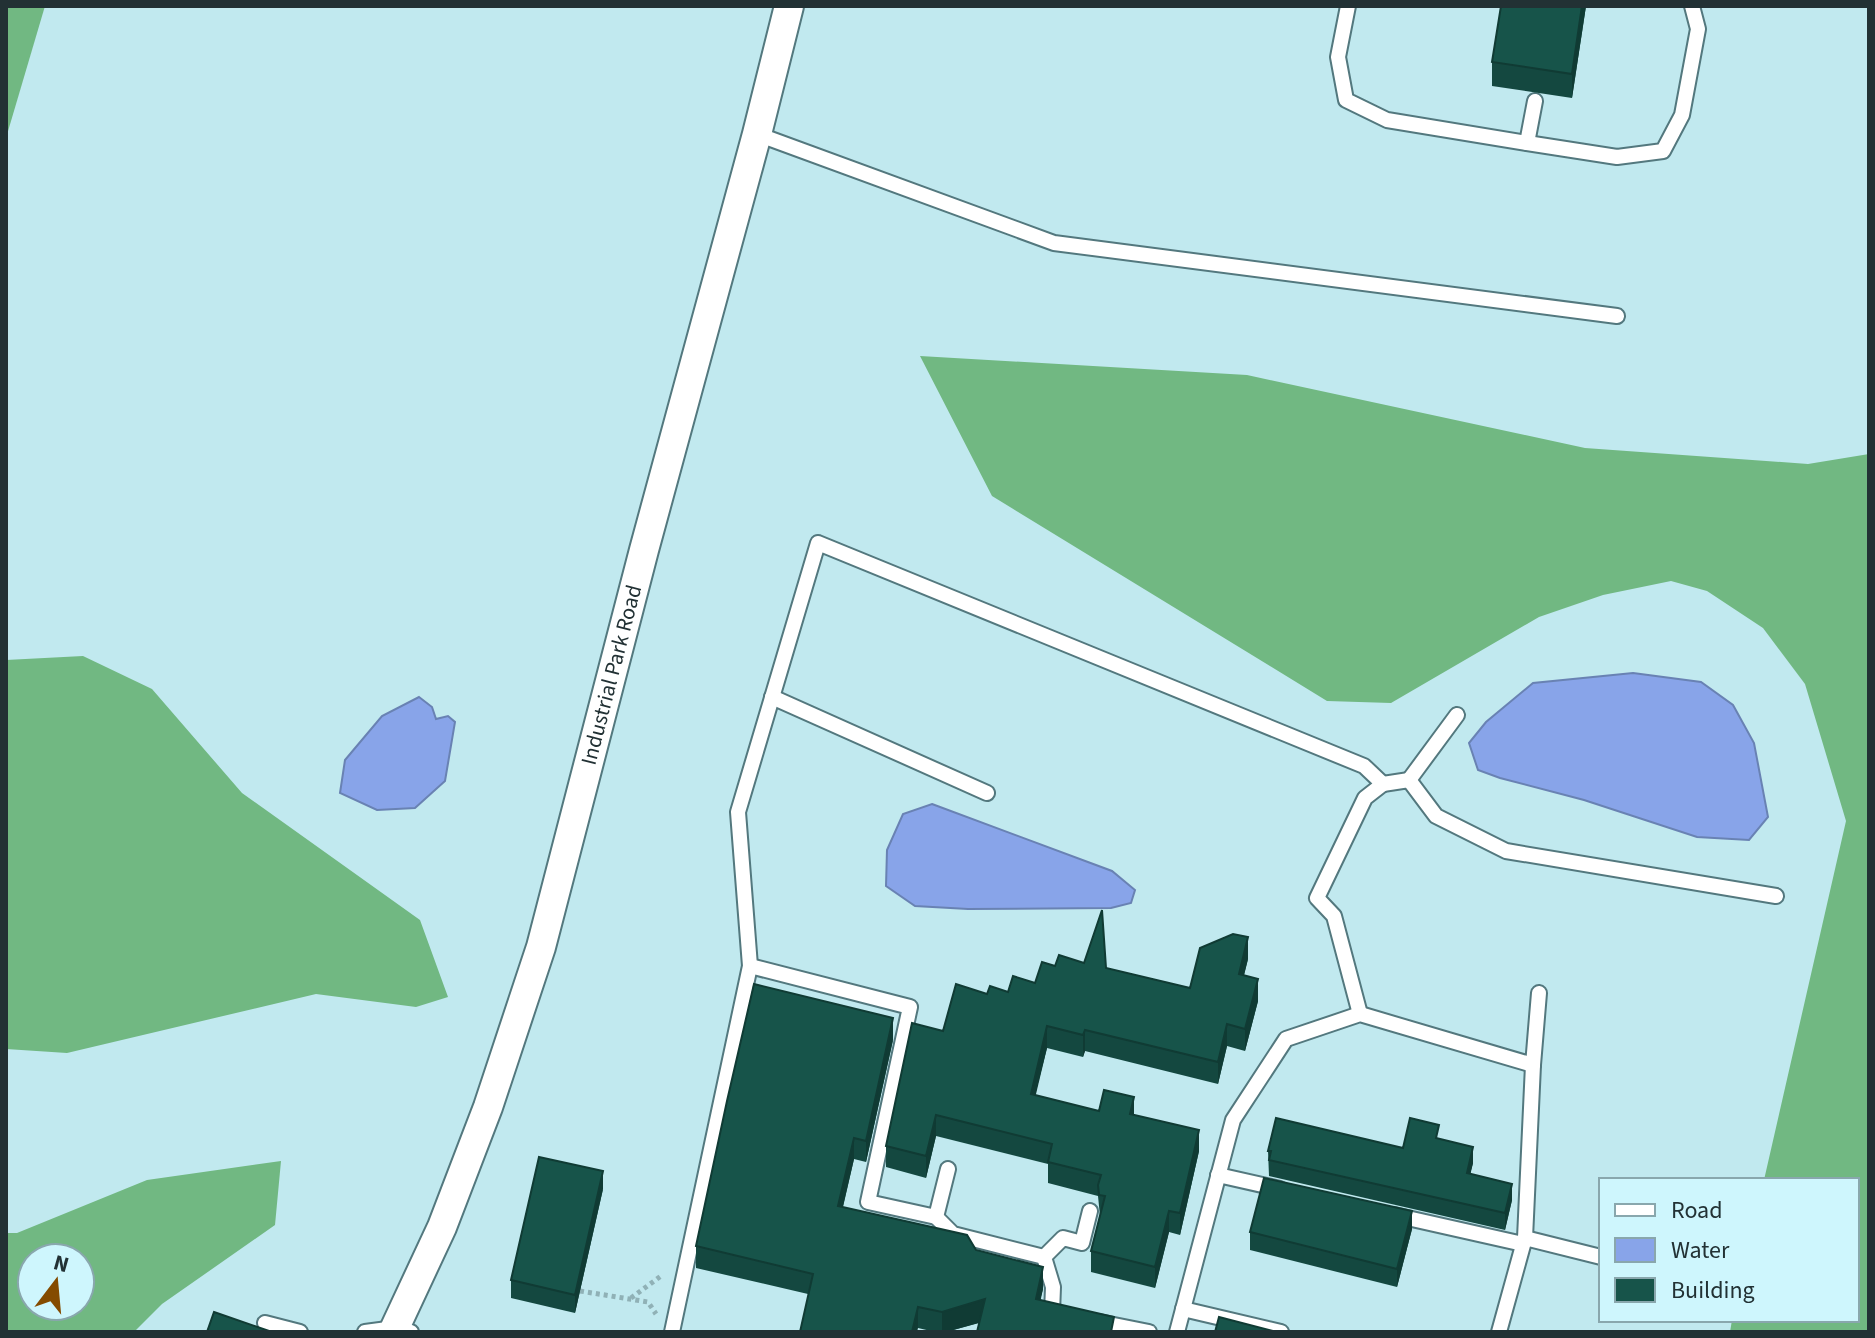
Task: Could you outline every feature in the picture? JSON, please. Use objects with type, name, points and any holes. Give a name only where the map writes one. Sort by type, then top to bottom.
[{"type":"street","name":"Industrial Park Road","points":[[399,1331],[488,1107],[541,947],[789,6]]},
{"type":"lane","points":[[1348,6],[1338,57],[1346,100],[1387,120],[1617,157],[1663,151],[1682,115],[1698,29],[1692,6]]},
{"type":"lane","points":[[1527,143],[1535,101]]},
{"type":"lane","points":[[757,134],[1054,243],[1617,316]]},
{"type":"lane","points":[[666,1327],[688,1257],[750,966],[738,812],[818,543],[1364,766],[1383,784]]},
{"type":"lane","points":[[772,697],[987,793]]},
{"type":"lane","points":[[1360,1014],[1334,916],[1317,898],[1365,798],[1383,784],[1409,780],[1457,715]]},
{"type":"lane","points":[[1409,780],[1436,816],[1506,851],[1776,896]]},
{"type":"lane","points":[[750,966],[910,1007],[868,1202],[936,1217],[953,1234],[1044,1257]]},
{"type":"lane","points":[[1499,1332],[1524,1241],[1539,993]]},
{"type":"lane","points":[[1177,1332],[1233,1120],[1286,1039],[1360,1014],[1533,1065]]},
{"type":"lane","points":[[936,1217],[948,1169]]},
{"type":"lane","points":[[1218,1175],[1295,1192]]},
{"type":"lane","points":[[1044,1257],[1063,1238],[1082,1243],[1090,1211]]},
{"type":"lane","points":[[1386,1213],[1599,1257]]},
{"type":"lane","points":[[1044,1257],[1053,1287],[1052,1313],[1149,1332]]},
{"type":"lane","points":[[1183,1309],[1281,1332]]},
{"type":"lane","points":[[265,1323],[300,1332]]},
{"type":"lane","points":[[365,1332],[399,1331]]},
{"type":"path","points":[[629,1299],[688,1257]]},
{"type":"path","points":[[580,1291],[648,1302],[666,1327]]},
{"type":"green space","points":[[6,6],[45,6],[6,138]]},
{"type":"green space","points":[[920,356],[1247,375],[1585,448],[1808,464],[1869,454],[1869,1332],[1730,1332],[1732,1322],[1859,1322],[1859,1178],[1764,1178],[1846,821],[1805,684],[1763,628],[1707,591],[1671,581],[1603,595],[1539,617],[1391,703],[1327,701],[992,496]]},
{"type":"green space","points":[[83,656],[152,689],[242,793],[420,920],[448,997],[416,1007],[316,994],[67,1053],[6,1049],[6,660]]},
{"type":"green space","points":[[281,1161],[275,1225],[162,1304],[134,1332],[6,1332],[6,1233],[17,1233],[147,1180]]},
{"type":"water","points":[[1633,673],[1701,682],[1733,705],[1754,743],[1768,817],[1749,840],[1697,837],[1478,770],[1469,743],[1486,722],[1533,683]]},
{"type":"water","points":[[419,697],[432,707],[436,719],[448,716],[455,722],[445,781],[415,808],[377,810],[340,793],[345,760],[382,716]]},
{"type":"water","points":[[932,804],[1112,871],[1135,890],[1131,903],[1111,908],[968,909],[915,906],[886,886],[887,850],[903,814]]},
{"type":"building","points":[[1501,6],[1582,6],[1572,74],[1492,62]]},
{"type":"building","points":[[1102,910],[1106,968],[1190,988],[1200,948],[1233,934],[1248,937],[1239,974],[1258,979],[1245,1029],[1227,1024],[1218,1062],[1085,1030],[1083,1035],[1047,1026],[1031,1094],[1099,1111],[1104,1090],[1134,1097],[1130,1114],[1199,1130],[1180,1213],[1169,1211],[1155,1267],[1091,1251],[1105,1196],[1099,1195],[1101,1175],[1048,1162],[1052,1144],[936,1115],[926,1156],[886,1146],[912,1023],[943,1031],[956,984],[987,994],[990,986],[1008,992],[1013,976],[1035,983],[1042,962],[1055,966],[1059,955],[1084,963]]},
{"type":"building","points":[[754,984],[893,1018],[866,1141],[854,1138],[838,1206],[967,1235],[976,1250],[1043,1267],[1036,1299],[1114,1317],[1111,1332],[977,1332],[985,1299],[942,1312],[918,1307],[912,1332],[800,1332],[813,1274],[696,1246]]},
{"type":"building","points":[[1276,1118],[1403,1148],[1410,1118],[1439,1125],[1436,1138],[1473,1147],[1467,1173],[1512,1184],[1505,1213],[1269,1160],[1271,1151],[1268,1151]]},
{"type":"building","points":[[539,1157],[603,1171],[575,1295],[511,1280]]},
{"type":"building","points":[[1264,1178],[1412,1211],[1397,1269],[1250,1232]]},
{"type":"building","points":[[214,1312],[272,1332],[207,1332]]},
{"type":"building","points":[[1219,1317],[1277,1332],[1215,1332]]}]
